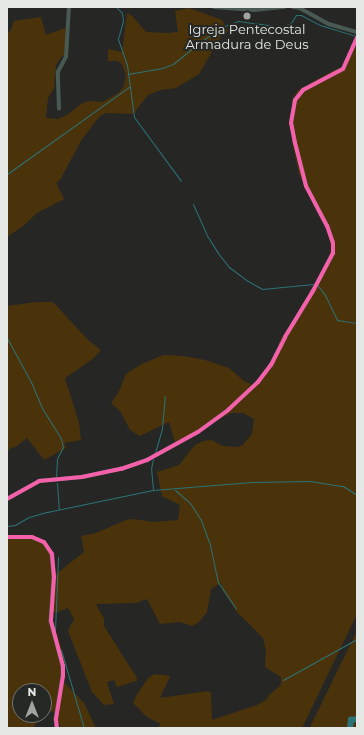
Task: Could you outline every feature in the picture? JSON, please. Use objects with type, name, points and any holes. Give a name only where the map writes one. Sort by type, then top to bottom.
[{"type":"street","points":[[59,109],[58,72],[66,57],[69,7]]},
{"type":"street","points":[[214,7],[254,10],[286,7]]},
{"type":"street","points":[[293,7],[300,8],[329,24],[357,32]]},
{"type":"street","points":[[7,499],[39,481],[82,477],[121,470],[147,460],[198,432],[228,410],[258,382],[271,365],[285,337],[313,291],[333,253],[333,243],[327,226],[306,186],[294,144],[291,123],[294,100],[304,90],[343,69],[357,38]]},
{"type":"street","points":[[7,537],[32,536],[44,542],[52,554],[54,571],[51,621],[63,666],[63,676],[56,719],[57,728]]},
{"type":"shaded area","points":[[189,8],[222,20],[229,33],[225,33],[221,36],[199,74],[176,88],[160,90],[148,95],[133,114],[106,113],[100,116],[82,139],[60,180],[56,183],[64,199],[37,213],[23,226],[7,237],[7,33],[11,30],[14,21],[41,17],[46,35],[65,28],[67,35],[67,54],[61,57],[56,65],[54,88],[48,98],[46,118],[58,119],[67,115],[81,104],[89,101],[102,102],[117,94],[123,88],[126,77],[125,72],[121,63],[117,61],[108,61],[108,49],[122,52],[127,13],[132,16],[146,32],[168,33],[178,32],[175,11]]},
{"type":"shaded area","points":[[357,42],[357,614],[302,728],[157,728],[161,724],[147,717],[133,703],[148,678],[155,674],[170,676],[160,698],[208,691],[211,693],[212,720],[257,705],[266,700],[269,695],[281,685],[281,677],[265,667],[266,651],[263,638],[238,613],[223,591],[221,583],[211,589],[207,612],[200,621],[192,626],[180,622],[160,624],[147,599],[136,603],[96,604],[104,619],[104,626],[137,678],[136,681],[117,687],[114,680],[107,682],[114,704],[104,705],[92,692],[68,631],[74,619],[68,608],[56,613],[53,612],[53,622],[65,661],[64,682],[84,703],[96,728],[61,728],[55,712],[52,712],[52,683],[12,683],[12,723],[36,723],[33,728],[7,728],[7,537],[34,536],[40,538],[52,552],[56,574],[84,552],[81,536],[96,533],[126,520],[134,519],[153,522],[178,520],[180,505],[162,496],[157,472],[179,465],[195,445],[204,441],[211,440],[223,446],[237,447],[243,445],[252,434],[254,419],[243,413],[231,413],[175,442],[169,422],[140,436],[130,430],[120,411],[111,403],[119,391],[126,374],[140,365],[163,355],[184,356],[205,360],[229,368],[244,381],[255,386],[274,357],[281,338],[309,297],[329,261],[331,247],[326,226],[299,174],[292,141],[292,100],[298,90],[334,70],[341,68],[350,57]]},
{"type":"shaded area","points":[[36,302],[53,302],[88,340],[101,350],[94,358],[65,378],[79,423],[81,440],[64,443],[66,448],[44,460],[27,438],[14,448],[12,447],[7,452],[7,306]]},
{"type":"shaded area","points":[[357,631],[357,728],[310,728],[311,725]]},
{"type":"waterway","points":[[116,7],[122,13],[123,21],[118,39],[127,65],[134,117],[181,181]]},
{"type":"waterway","points":[[128,74],[162,68],[173,64],[201,41],[227,25],[238,21],[282,27],[291,23],[296,15],[301,15],[320,25],[356,36]]},
{"type":"waterway","points":[[7,174],[129,87]]},
{"type":"waterway","points":[[193,204],[208,237],[218,253],[229,267],[246,280],[262,289],[314,284]]},
{"type":"waterway","points":[[318,286],[325,295],[337,320],[357,323]]},
{"type":"waterway","points":[[7,338],[31,382],[42,408],[61,439],[63,447],[57,459],[56,477]]},
{"type":"waterway","points":[[155,453],[162,428],[165,396]]},
{"type":"waterway","points":[[153,459],[151,469],[153,490]]},
{"type":"waterway","points":[[7,526],[15,525],[29,517],[47,512],[153,490],[252,482],[310,481],[343,486],[357,495]]},
{"type":"waterway","points":[[57,483],[59,509]]},
{"type":"waterway","points":[[175,490],[190,503],[201,520],[210,545],[218,582],[236,609]]},
{"type":"waterway","points":[[55,630],[58,557]]},
{"type":"waterway","points":[[283,680],[357,639]]},
{"type":"waterway","points":[[61,650],[84,728]]},
{"type":"waterway","points":[[350,728],[351,720],[357,719]]},
{"type":"cycle path","points":[[7,499],[39,481],[82,477],[121,469],[147,460],[198,432],[228,410],[258,382],[271,365],[285,337],[313,291],[333,253],[333,243],[327,226],[306,186],[295,143],[291,123],[295,100],[303,90],[343,69],[357,38]]},
{"type":"cycle path","points":[[7,537],[32,537],[44,542],[52,554],[54,577],[51,621],[63,666],[63,676],[56,719],[57,728]]},
{"type":"place","name":"Igreja Pentecostal Armadura de Deus","points":[[247,16]]}]
